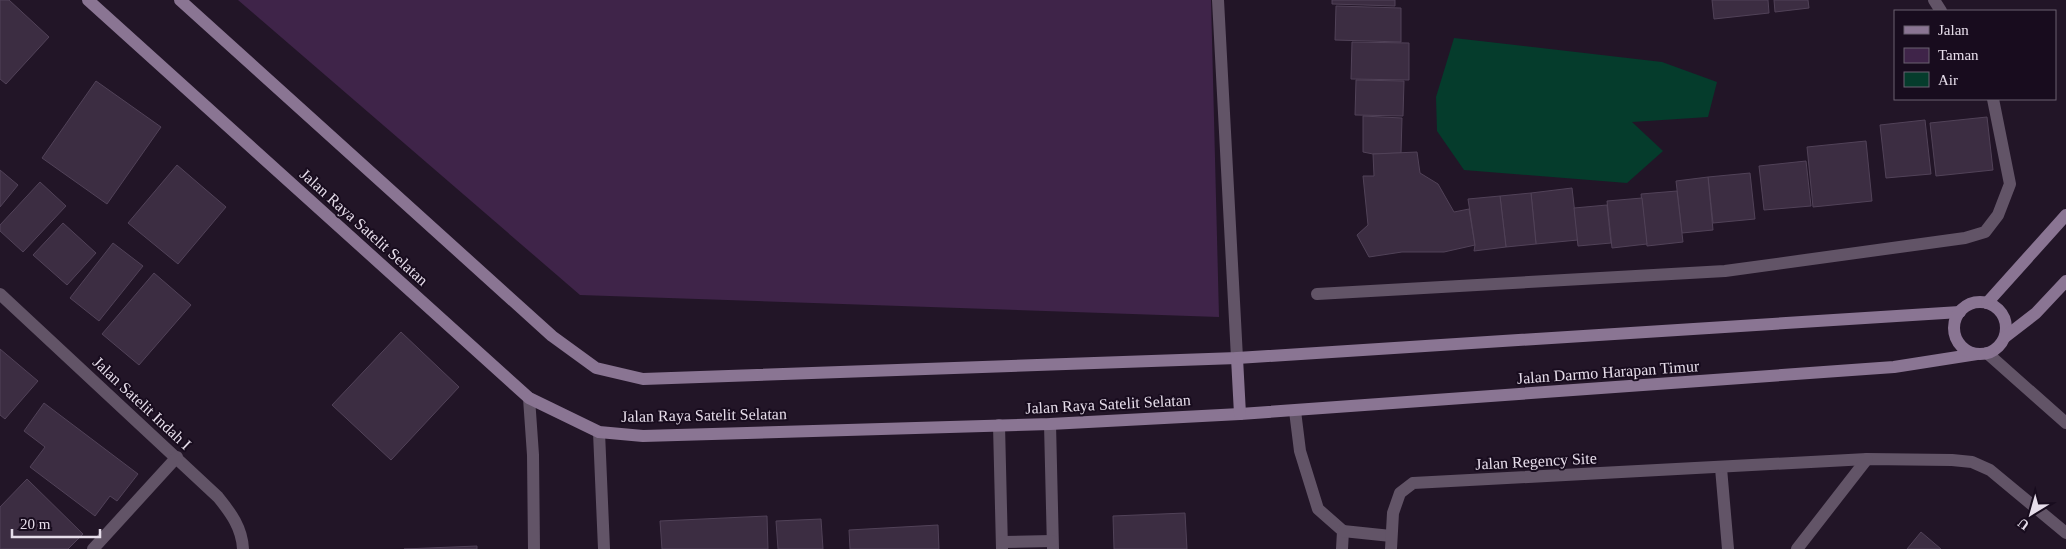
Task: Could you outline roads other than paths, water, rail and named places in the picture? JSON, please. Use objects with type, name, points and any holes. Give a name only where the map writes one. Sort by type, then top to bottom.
[{"type":"main road","name":"Jalan Raya Satelit Selatan","points":[[88,0],[529,398],[599,432],[643,436],[1050,424],[1240,414]]},
{"type":"main road","points":[[180,0],[552,336],[596,368],[643,379],[1237,358],[1960,312]]},
{"type":"main road","points":[[1987,303],[2066,216]]},
{"type":"main road","points":[[2005,337],[2006,326],[2003,316],[1996,308],[1987,303],[1977,302],[1967,305],[1956,318],[1955,334],[1962,347],[1982,354],[1998,347],[2005,337],[2029,319],[2066,281]]},
{"type":"main road","name":"Jalan Darmo Harapan Timur","points":[[1240,414],[1894,367],[1982,354]]},
{"type":"main road","points":[[1237,358],[1240,414]]},
{"type":"street","points":[[1218,0],[1237,358]]},
{"type":"street","points":[[1317,294],[1725,271],[1965,238],[1985,232],[1998,215],[2010,184],[1992,100]]},
{"type":"street","name":"Jalan Satelit Indah I","points":[[0,294],[218,497],[234,516],[242,538],[243,549]]},
{"type":"street","points":[[1982,354],[2066,423]]},
{"type":"street","points":[[529,398],[533,455],[534,549]]},
{"type":"street","points":[[1295,411],[1300,451],[1318,509],[1343,532],[1342,549]]},
{"type":"street","points":[[999,425],[1002,545],[1052,545],[1050,424]]},
{"type":"street","points":[[599,432],[604,549]]},
{"type":"street","points":[[93,549],[177,457]]},
{"type":"street","points":[[1797,549],[1867,460]]},
{"type":"street","name":"Jalan Regency Site","points":[[1343,532],[1392,543],[1393,513],[1400,494],[1413,483],[1867,460],[1952,460],[1972,462],[1990,470],[2066,533]]},
{"type":"street","points":[[1721,468],[1728,549]]},
{"type":"water","points":[[1454,38],[1662,62],[1717,82],[1708,117],[1632,122],[1663,151],[1627,183],[1464,170],[1437,131],[1436,97]]}]
